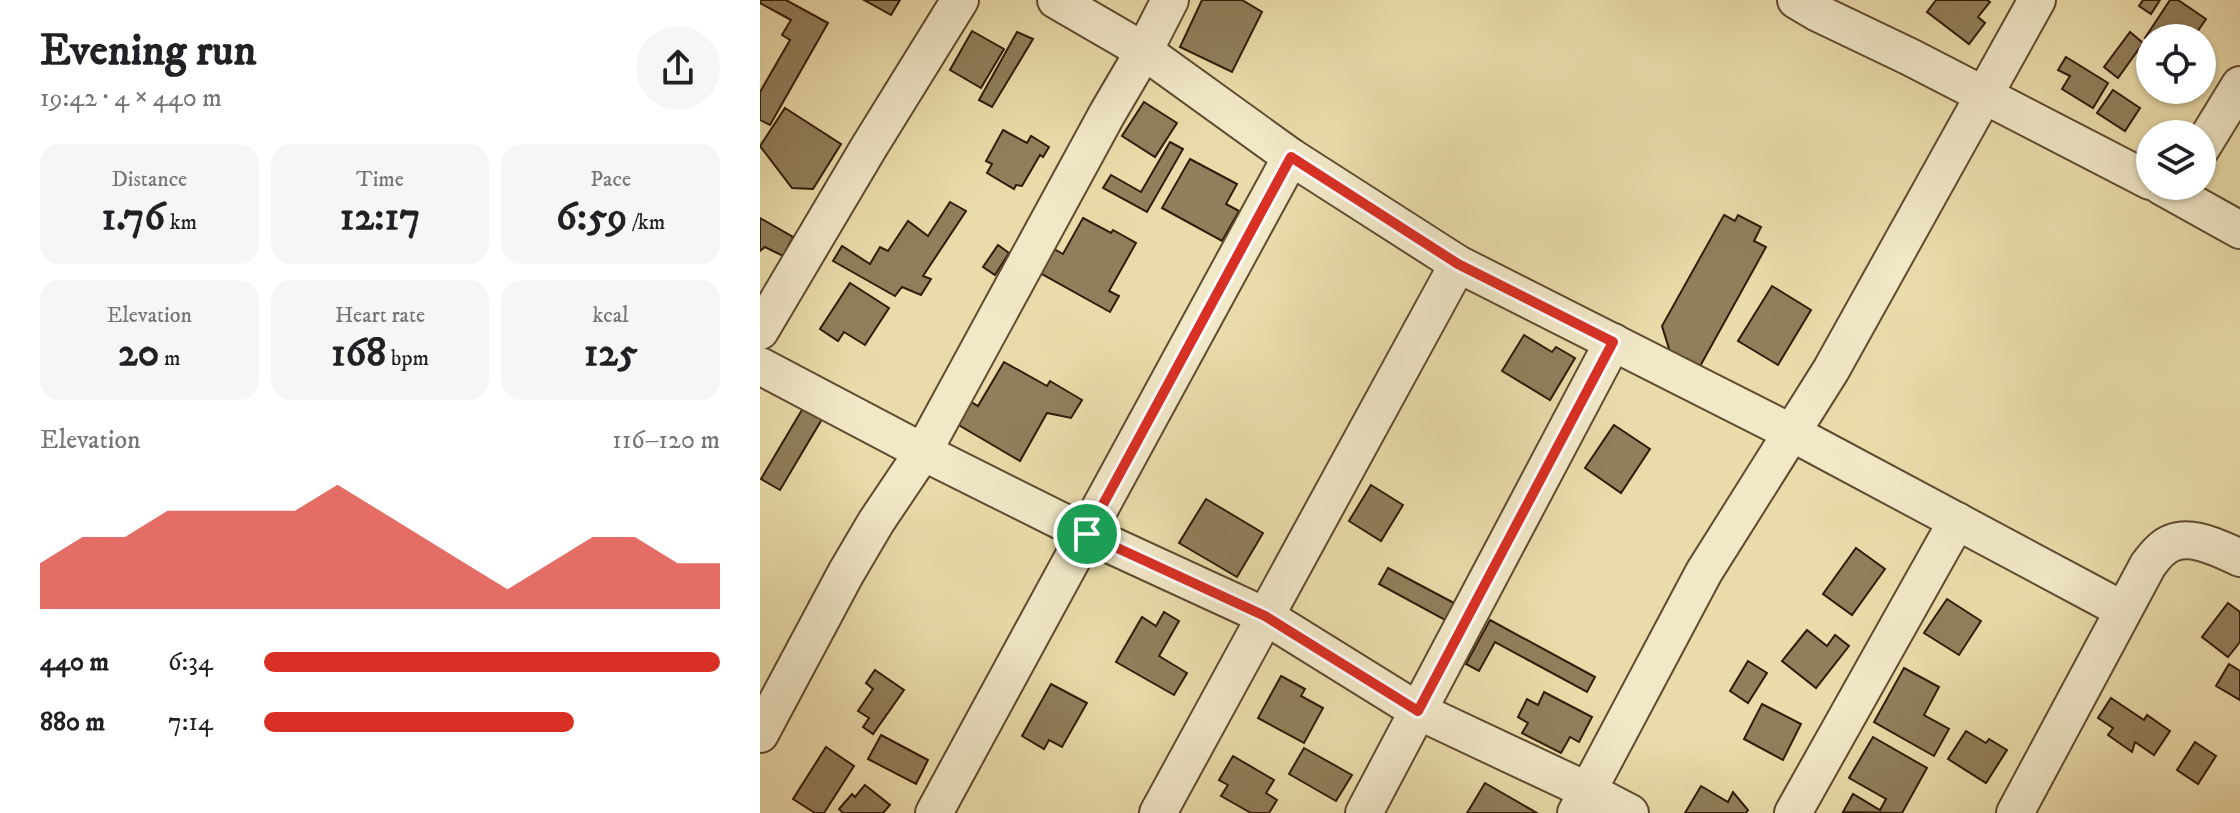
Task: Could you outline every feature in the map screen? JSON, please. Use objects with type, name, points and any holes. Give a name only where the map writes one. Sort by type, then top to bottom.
[{"type":"street","points":[[760,331],[960,0]]},
{"type":"street","points":[[1056,0],[1144,51],[1291,157],[1458,264],[1792,433],[2123,610]]},
{"type":"street","points":[[760,734],[846,573],[923,452],[1170,0]]},
{"type":"street","points":[[1582,802],[1704,572],[1831,370],[2037,0]]},
{"type":"street","points":[[1813,4],[1983,96],[2136,171]]},
{"type":"street","points":[[2216,124],[2240,85]]},
{"type":"street","points":[[934,813],[1291,157]]},
{"type":"street","points":[[2190,200],[2240,230]]},
{"type":"street","points":[[1158,813],[1458,264]]},
{"type":"street","points":[[1364,813],[1613,342]]},
{"type":"street","points":[[760,366],[1087,534],[1265,616],[1418,711],[1582,802],[1630,813]]},
{"type":"street","points":[[1793,813],[1957,521]]},
{"type":"street","points":[[2015,813],[2123,610],[2148,565],[2162,547],[2183,540],[2208,542],[2240,558]]},
{"type":"building","points":[[760,0],[786,0],[828,23],[770,125],[760,120],[760,92],[790,40],[782,35],[791,20],[760,3]]},
{"type":"building","points":[[864,0],[900,0],[891,15]]},
{"type":"building","points":[[1202,0],[1242,0],[1262,12],[1232,72],[1180,47]]},
{"type":"building","points":[[1936,0],[1990,2],[1978,17],[1985,23],[1969,44],[1927,12]]},
{"type":"building","points":[[2143,0],[2160,0],[2151,14],[2139,6]]},
{"type":"building","points":[[2170,0],[2178,0],[2206,19],[2203,24],[2154,24]]},
{"type":"building","points":[[972,31],[1004,49],[981,88],[950,70]]},
{"type":"building","points":[[1017,32],[1033,39],[992,107],[979,100]]},
{"type":"building","points":[[2130,32],[2136,37],[2136,53],[2118,78],[2104,67]]},
{"type":"building","points":[[2066,57],[2108,83],[2093,108],[2062,89],[2070,76],[2058,70]]},
{"type":"building","points":[[2113,90],[2140,108],[2125,131],[2097,113]]},
{"type":"building","points":[[1144,102],[1177,123],[1155,157],[1122,136]]},
{"type":"building","points":[[785,108],[841,144],[813,189],[792,188],[760,146]]},
{"type":"building","points":[[1003,130],[1027,143],[1031,136],[1049,147],[1043,157],[1040,155],[1022,186],[1016,185],[1014,189],[987,173],[992,164],[986,161]]},
{"type":"building","points":[[1170,142],[1183,149],[1147,212],[1103,188],[1111,175],[1141,192]]},
{"type":"building","points":[[1190,159],[1237,184],[1226,204],[1239,211],[1222,241],[1162,208]]},
{"type":"building","points":[[950,202],[966,211],[923,276],[931,279],[921,295],[902,287],[895,296],[833,261],[842,246],[870,264],[880,247],[888,251],[908,221],[928,236]]},
{"type":"building","points":[[1724,215],[1735,221],[1738,215],[1761,227],[1754,241],[1766,247],[1698,370],[1671,355],[1662,326]]},
{"type":"building","points":[[760,218],[793,237],[783,256],[765,247],[760,251]]},
{"type":"building","points":[[1083,218],[1136,243],[1109,291],[1119,296],[1110,312],[1033,269],[1047,245],[1063,254]]},
{"type":"building","points":[[998,245],[1009,253],[995,275],[983,267]]},
{"type":"building","points":[[850,283],[889,308],[865,345],[844,332],[838,341],[820,329]]},
{"type":"building","points":[[1772,286],[1811,310],[1778,365],[1738,341]]},
{"type":"building","points":[[1524,335],[1552,352],[1556,347],[1575,358],[1550,400],[1502,371]]},
{"type":"building","points":[[1004,362],[1047,386],[1050,381],[1082,400],[1071,418],[1047,413],[1020,461],[950,420],[963,397],[978,406]]},
{"type":"building","points":[[806,403],[825,414],[780,490],[761,479]]},
{"type":"building","points":[[1614,425],[1650,449],[1621,493],[1585,468]]},
{"type":"building","points":[[1371,485],[1403,505],[1381,541],[1349,521]]},
{"type":"building","points":[[1206,499],[1263,533],[1237,577],[1179,543]]},
{"type":"building","points":[[1856,548],[1885,569],[1852,615],[1823,594]]},
{"type":"building","points":[[1388,568],[1454,603],[1445,620],[1379,584]]},
{"type":"building","points":[[1947,599],[1981,621],[1959,655],[1924,633]]},
{"type":"building","points":[[2228,603],[2240,612],[2240,642],[2228,657],[2202,637]]},
{"type":"building","points":[[1164,612],[1179,621],[1159,656],[1187,673],[1174,695],[1116,662],[1142,617],[1156,626]]},
{"type":"building","points":[[1490,620],[1595,677],[1587,692],[1495,642],[1479,671],[1466,664]]},
{"type":"building","points":[[1807,630],[1827,646],[1835,635],[1849,646],[1816,688],[1782,661]]},
{"type":"building","points":[[1748,661],[1767,673],[1748,703],[1730,691]]},
{"type":"building","points":[[2229,664],[2240,671],[2240,700],[2216,686]]},
{"type":"building","points":[[1904,668],[1939,687],[1924,715],[1949,729],[1934,756],[1874,722]]},
{"type":"building","points":[[875,670],[904,690],[873,734],[863,727],[869,718],[858,711],[873,689],[866,683]]},
{"type":"building","points":[[1281,676],[1305,689],[1301,696],[1323,708],[1304,743],[1258,718]]},
{"type":"building","points":[[1051,684],[1087,703],[1062,747],[1049,740],[1044,749],[1022,736]]},
{"type":"building","points":[[1544,692],[1592,717],[1579,742],[1570,737],[1561,753],[1522,733],[1528,723],[1518,717],[1527,699],[1538,705]]},
{"type":"building","points":[[2111,698],[2144,720],[2147,715],[2170,731],[2154,755],[2135,742],[2132,752],[2108,735],[2113,728],[2098,718]]},
{"type":"building","points":[[1762,704],[1801,724],[1783,760],[1744,739]]},
{"type":"building","points":[[1966,731],[1986,743],[1989,739],[2007,750],[1986,783],[1948,759]]},
{"type":"building","points":[[881,735],[928,760],[916,784],[868,759]]},
{"type":"building","points":[[1873,737],[1927,768],[1902,813],[1843,812],[1853,794],[1880,810],[1886,799],[1849,778]]},
{"type":"building","points":[[2195,742],[2216,756],[2198,784],[2177,770]]},
{"type":"building","points":[[826,747],[854,766],[824,813],[815,813],[793,799]]},
{"type":"building","points":[[1304,748],[1352,775],[1336,801],[1289,774]]},
{"type":"building","points":[[1233,756],[1274,780],[1266,793],[1277,800],[1269,813],[1251,813],[1221,796],[1228,785],[1219,780]]},
{"type":"building","points":[[1485,783],[1537,813],[1467,813]]},
{"type":"building","points":[[865,785],[890,805],[883,813],[843,813],[839,809]]},
{"type":"building","points":[[1701,786],[1728,802],[1733,792],[1748,810],[1746,813],[1685,813]]},
{"type":"route","points":[[1291,157],[1458,264],[1613,342],[1418,711],[1265,616],[1087,534],[1291,157]]}]
